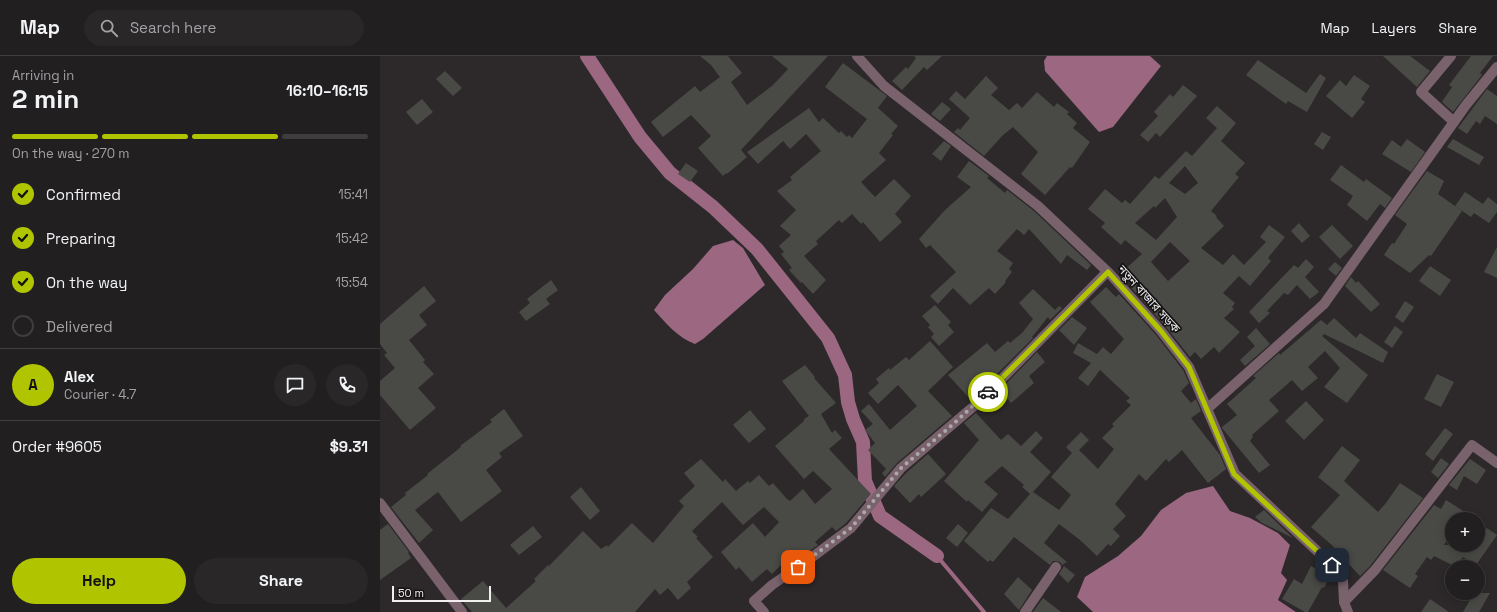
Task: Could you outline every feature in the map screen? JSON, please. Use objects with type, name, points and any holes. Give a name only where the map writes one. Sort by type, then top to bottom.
[{"type":"street","name":"নতুন বাজার সড়ক","points":[[857,56],[884,86],[1038,206],[1108,272],[1161,331],[1189,367],[1234,474],[1332,565],[1343,581],[1344,602],[1348,612]]},
{"type":"street","points":[[1451,56],[1421,92],[1454,122]]},
{"type":"street","points":[[1207,408],[1324,304],[1454,122],[1497,67]]},
{"type":"street","points":[[764,612],[754,602],[772,585],[851,528],[901,468],[980,401],[1108,272]]},
{"type":"street","points":[[1344,602],[1375,570],[1472,445],[1497,463]]},
{"type":"street","points":[[380,503],[462,612]]},
{"type":"street","points":[[1024,612],[1056,567]]},
{"type":"shaded area","points":[[1047,56],[1150,56],[1161,66],[1113,127],[1099,132],[1045,71],[1044,61]]},
{"type":"shaded area","points":[[733,240],[743,248],[765,285],[703,339],[695,344],[678,334],[654,310],[665,295],[693,269],[713,246]]},
{"type":"shaded area","points":[[1213,486],[1230,511],[1250,518],[1278,533],[1290,545],[1281,573],[1287,580],[1278,600],[1296,612],[1093,612],[1077,597],[1085,577],[1118,556],[1141,536],[1161,510],[1186,493]]},
{"type":"building","points":[[700,56],[728,56],[742,73],[731,82],[747,105],[773,85],[788,69],[772,56],[828,56],[741,150],[747,157],[723,176],[698,148],[711,136],[691,115],[663,137],[651,122],[695,86],[700,92],[720,77],[711,65]]},
{"type":"building","points":[[914,56],[942,56],[927,70],[924,67],[902,90],[892,81],[906,67],[908,69],[916,58]]},
{"type":"building","points":[[1383,56],[1410,56],[1430,71],[1417,87]]},
{"type":"building","points":[[1471,56],[1493,56],[1480,73],[1482,75],[1453,112],[1442,102],[1452,87],[1449,85]]},
{"type":"building","points":[[1258,60],[1306,93],[1320,74],[1326,78],[1307,112],[1288,101],[1286,104],[1246,75]]},
{"type":"building","points":[[843,63],[887,96],[878,108],[898,126],[879,153],[886,160],[861,182],[875,197],[894,179],[911,196],[895,214],[902,222],[880,242],[863,222],[861,224],[852,214],[842,223],[839,220],[816,241],[818,244],[804,256],[826,280],[813,294],[789,270],[792,268],[781,254],[784,252],[779,246],[791,235],[780,226],[796,210],[777,191],[792,180],[790,177],[821,151],[806,134],[790,149],[783,141],[758,164],[747,152],[809,108],[819,122],[823,118],[839,133],[841,131],[847,137],[849,135],[852,138],[867,119],[825,87]]},
{"type":"building","points":[[445,71],[462,88],[453,96],[436,79]]},
{"type":"building","points":[[1354,75],[1370,86],[1361,99],[1365,102],[1352,118],[1326,96],[1340,80],[1346,86]]},
{"type":"building","points":[[986,76],[998,88],[991,95],[1009,110],[1017,103],[1022,108],[1037,92],[1054,107],[1057,103],[1069,112],[1067,114],[1077,123],[1073,128],[1090,142],[1072,168],[1070,167],[1045,195],[1021,174],[1038,152],[1013,127],[1003,135],[984,156],[954,132],[958,128],[960,130],[970,118],[949,99],[956,91],[965,99]]},
{"type":"building","points":[[1183,85],[1197,96],[1160,137],[1156,133],[1148,142],[1140,135],[1158,116],[1154,112],[1170,94],[1173,97]]},
{"type":"building","points":[[1487,89],[1497,96],[1497,124],[1485,116],[1480,124],[1476,121],[1467,134],[1458,128]]},
{"type":"building","points":[[422,99],[433,112],[417,125],[406,112]]},
{"type":"building","points":[[942,102],[951,109],[940,121],[931,114]]},
{"type":"building","points":[[1217,106],[1236,123],[1221,141],[1245,163],[1235,174],[1239,177],[1211,211],[1217,216],[1216,217],[1224,226],[1201,248],[1223,265],[1233,254],[1244,265],[1266,242],[1260,237],[1269,225],[1285,237],[1268,258],[1271,261],[1250,286],[1239,276],[1223,293],[1235,303],[1232,307],[1234,309],[1224,318],[1240,332],[1219,353],[1214,347],[1201,359],[1195,352],[1190,357],[1129,285],[1132,282],[1121,273],[1142,254],[1125,240],[1121,245],[1101,227],[1105,223],[1088,209],[1105,189],[1122,203],[1125,200],[1130,204],[1155,176],[1159,179],[1186,151],[1192,156],[1217,128],[1206,118]],"holes":[[[1185,166],[1198,183],[1185,194],[1169,183]],[[1165,198],[1177,217],[1156,240],[1135,223],[1154,206],[1155,208]],[[1170,242],[1190,261],[1168,281],[1151,262]]]},
{"type":"building","points":[[1322,132],[1331,137],[1323,150],[1314,144]]},
{"type":"building","points":[[1407,139],[1425,152],[1411,172],[1382,154],[1392,140],[1401,147]]},
{"type":"building","points":[[1453,139],[1484,157],[1479,165],[1447,147]]},
{"type":"building","points":[[944,141],[951,146],[941,161],[932,154]]},
{"type":"building","points":[[969,161],[989,176],[987,178],[1005,193],[1007,190],[1034,211],[1091,265],[1087,270],[1067,255],[1061,264],[1029,229],[1024,235],[1017,229],[997,251],[1013,263],[1009,269],[1012,272],[1005,281],[1006,282],[995,294],[989,288],[970,305],[953,288],[938,304],[930,296],[956,272],[930,245],[926,248],[919,239],[945,210],[971,187],[957,177]]},
{"type":"building","points":[[686,163],[698,171],[690,182],[678,174]]},
{"type":"building","points":[[1341,165],[1364,182],[1366,179],[1392,198],[1385,208],[1380,204],[1367,221],[1347,205],[1353,196],[1330,180]]},
{"type":"building","points":[[1427,171],[1444,181],[1438,194],[1462,211],[1431,256],[1429,255],[1410,273],[1384,255],[1392,243],[1394,244],[1407,224],[1395,215]]},
{"type":"building","points":[[1465,192],[1483,204],[1488,197],[1497,204],[1497,212],[1489,223],[1474,213],[1471,217],[1455,206]]},
{"type":"building","points":[[1299,223],[1310,236],[1302,243],[1291,231]]},
{"type":"building","points":[[1332,225],[1353,246],[1340,259],[1319,237]]},
{"type":"building","points":[[1497,247],[1497,278],[1484,272]]},
{"type":"building","points":[[1306,259],[1314,267],[1305,277],[1319,292],[1310,299],[1297,285],[1288,295],[1284,293],[1267,311],[1270,313],[1259,323],[1249,312],[1294,265],[1298,268]]},
{"type":"building","points":[[1335,262],[1342,268],[1336,276],[1328,269]]},
{"type":"building","points":[[1430,266],[1451,280],[1440,296],[1419,281]]},
{"type":"building","points":[[1351,277],[1356,283],[1358,281],[1380,304],[1371,312],[1345,286]]},
{"type":"building","points":[[551,280],[558,290],[546,299],[550,304],[526,321],[519,312],[530,303],[527,299]]},
{"type":"building","points":[[424,286],[436,301],[419,315],[427,325],[409,340],[425,360],[423,362],[434,374],[418,388],[436,408],[410,430],[380,395],[380,381],[395,368],[384,355],[387,353],[380,344],[380,324]]},
{"type":"building","points":[[1106,287],[1116,297],[1119,294],[1156,335],[1183,370],[1189,383],[1181,391],[1191,403],[1196,399],[1201,411],[1191,418],[1220,455],[1226,469],[1208,483],[1182,450],[1169,462],[1166,459],[1146,481],[1139,474],[1115,504],[1126,516],[1113,529],[1120,536],[1111,546],[1108,544],[1097,556],[1080,540],[1059,524],[1044,543],[1067,562],[1062,565],[1060,562],[1053,561],[1050,565],[1014,537],[993,562],[990,560],[988,562],[964,541],[991,508],[1008,519],[1030,494],[1022,487],[1024,485],[1002,466],[984,482],[998,494],[982,512],[968,500],[967,502],[944,481],[979,440],[964,423],[976,413],[1001,440],[1008,434],[1021,446],[1036,431],[1043,438],[1030,452],[1051,472],[1033,492],[1059,510],[1071,495],[1051,477],[1072,453],[1066,447],[1081,432],[1089,440],[1079,450],[1098,469],[1114,449],[1102,438],[1114,426],[1112,424],[1131,405],[1126,401],[1130,398],[1100,370],[1088,386],[1078,378],[1091,363],[1073,353],[1078,343],[1097,354],[1103,347],[1111,354],[1124,339],[1090,302]]},
{"type":"building","points":[[1033,289],[1055,310],[1059,306],[1062,308],[1050,320],[1048,317],[1032,337],[1033,338],[971,400],[948,375],[987,343],[995,352],[1008,341],[1010,343],[1022,333],[1033,319],[1019,303]]},
{"type":"building","points":[[1405,301],[1414,307],[1403,323],[1395,317]]},
{"type":"building","points":[[935,305],[951,322],[948,325],[954,332],[939,346],[931,337],[934,334],[928,327],[930,325],[922,316]]},
{"type":"building","points":[[1072,317],[1087,328],[1074,345],[1059,330]]},
{"type":"building","points":[[1334,318],[1356,338],[1360,333],[1388,352],[1383,363],[1324,334],[1322,336],[1368,375],[1347,403],[1324,387],[1340,368],[1325,351],[1308,367],[1318,378],[1302,391],[1292,380],[1269,400],[1279,411],[1252,435],[1253,437],[1250,441],[1270,465],[1259,473],[1222,428],[1237,415],[1227,404],[1256,378],[1253,376],[1279,353],[1280,355],[1321,320],[1327,325]]},
{"type":"building","points":[[1395,326],[1403,332],[1392,348],[1384,342]]},
{"type":"building","points":[[1256,328],[1270,344],[1245,366],[1240,360],[1255,346],[1247,337]]},
{"type":"building","points":[[930,341],[953,367],[928,391],[952,416],[897,463],[885,477],[882,473],[886,469],[868,450],[875,443],[865,430],[873,424],[861,411],[869,404],[890,430],[917,406],[898,385],[878,404],[868,393],[879,383],[876,379],[889,368],[890,370],[906,357],[909,360]]},
{"type":"building","points":[[1037,352],[1045,362],[1029,376],[1034,383],[1011,403],[1000,390]]},
{"type":"building","points":[[805,365],[815,377],[814,378],[836,403],[821,414],[832,433],[835,430],[842,438],[829,449],[871,494],[846,523],[836,531],[832,527],[815,542],[818,545],[785,568],[782,564],[772,574],[767,569],[752,582],[739,567],[736,570],[721,552],[753,523],[765,537],[779,522],[764,507],[743,525],[722,502],[692,531],[698,537],[696,538],[713,557],[687,582],[691,588],[678,600],[668,588],[660,595],[655,589],[635,612],[472,612],[461,599],[483,581],[506,608],[536,581],[534,579],[548,565],[549,566],[583,531],[601,549],[607,545],[608,547],[632,523],[653,543],[684,506],[679,501],[695,486],[684,473],[701,459],[723,482],[725,479],[736,491],[748,481],[750,483],[759,475],[769,486],[773,483],[790,501],[803,489],[815,504],[832,489],[813,471],[804,479],[775,446],[809,416],[782,381]]},
{"type":"building","points":[[1437,374],[1454,382],[1441,407],[1424,399]]},
{"type":"building","points":[[1306,401],[1324,420],[1304,440],[1285,421]]},
{"type":"building","points":[[504,409],[523,436],[499,453],[502,457],[486,470],[502,491],[461,522],[438,492],[415,510],[433,530],[419,543],[391,507],[406,495],[405,493],[428,475],[427,474],[461,447],[460,446],[492,422],[490,420]]},
{"type":"building","points":[[750,410],[766,429],[749,443],[733,425]]},
{"type":"building","points":[[1445,428],[1453,434],[1433,461],[1425,454]]},
{"type":"building","points":[[1342,446],[1360,460],[1344,481],[1378,512],[1400,483],[1423,498],[1370,566],[1360,576],[1341,556],[1340,558],[1331,552],[1334,547],[1311,527],[1340,495],[1318,477]]},
{"type":"building","points":[[928,454],[946,474],[921,497],[919,494],[910,503],[894,486],[906,473]]},
{"type":"building","points":[[1441,458],[1449,464],[1438,478],[1431,472]]},
{"type":"building","points":[[1470,459],[1486,470],[1477,484],[1464,476],[1457,490],[1449,485]]},
{"type":"building","points":[[581,487],[600,511],[590,520],[570,497]]},
{"type":"building","points":[[1446,500],[1465,512],[1445,512],[1445,552],[1485,552],[1485,530],[1487,528],[1497,535],[1480,560],[1468,560],[1463,557],[1461,560],[1445,560],[1445,562],[1434,556],[1431,560],[1427,557],[1415,574],[1418,576],[1410,588],[1383,570],[1434,505],[1441,509]]},
{"type":"building","points":[[1264,510],[1293,538],[1262,523],[1255,517]]},
{"type":"building","points":[[388,524],[409,552],[408,553],[411,558],[380,580],[380,530]]},
{"type":"building","points":[[958,524],[968,533],[957,547],[946,538]]},
{"type":"building","points":[[533,526],[542,537],[519,555],[510,545]]},
{"type":"building","points":[[1064,566],[1075,575],[1068,583],[1059,574]]},
{"type":"building","points":[[1311,566],[1330,576],[1308,612],[1305,612],[1282,599],[1294,579],[1302,584]]},
{"type":"building","points":[[1018,577],[1032,590],[1019,610],[1004,594]]},
{"type":"building","points":[[1485,593],[1490,593],[1479,612],[1463,612],[1470,600],[1485,600]]},
{"type":"building","points":[[1043,598],[1061,612],[1033,612]]},
{"type":"building","points":[[1430,599],[1449,612],[1421,612]]},
{"type":"waterway","points":[[587,56],[640,137],[670,173],[713,207],[757,249],[828,338],[845,375],[848,402],[853,419],[863,442],[865,481],[880,516],[937,556]]},
{"type":"waterway","points":[[937,556],[984,612]]},
{"type":"way so far","points":[[798,567],[851,528],[901,468],[980,401],[988,392]]},
{"type":"route","points":[[988,392],[1020,358],[1108,272],[1161,331],[1189,367],[1234,474],[1332,565]]}]
